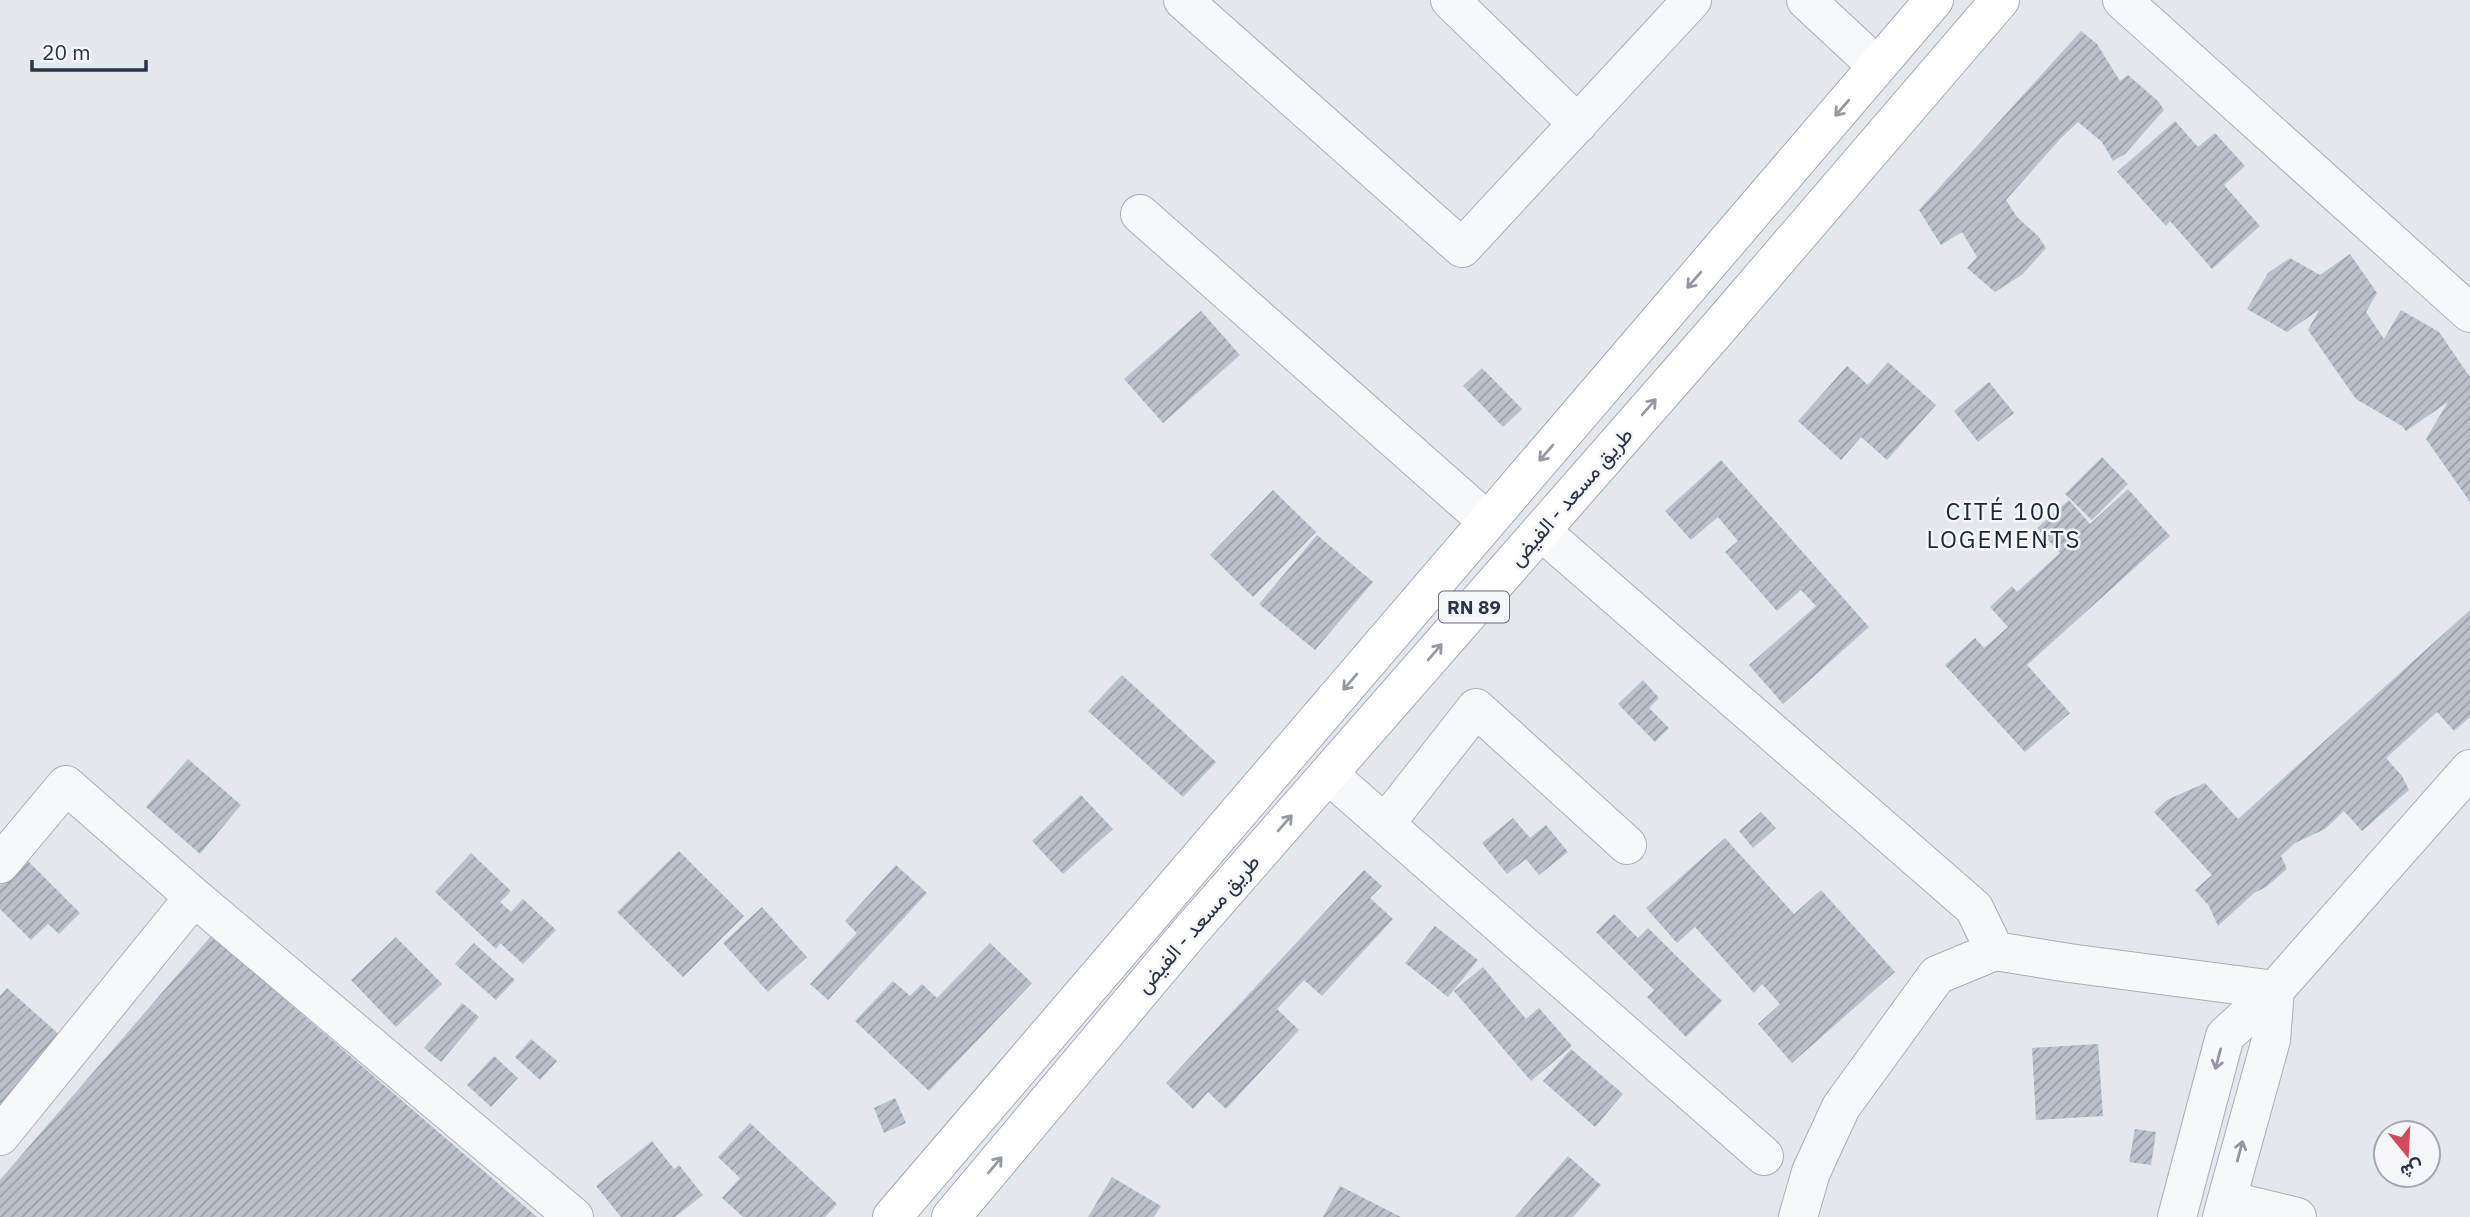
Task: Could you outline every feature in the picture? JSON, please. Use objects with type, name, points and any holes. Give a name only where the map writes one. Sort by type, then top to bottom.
[{"type":"main road","name":"طريق مسعد - الفيض","points":[[892,1217],[1934,0]]},
{"type":"main road","name":"طريق مسعد - الفيض","points":[[951,1217],[1189,933],[2000,0]]},
{"type":"street","points":[[1450,0],[1578,124]]},
{"type":"street","points":[[1193,3],[1462,248],[1692,0]]},
{"type":"street","points":[[1806,0],[1877,66]]},
{"type":"street","points":[[2122,0],[2470,313]]},
{"type":"street","points":[[1140,214],[1488,521]]},
{"type":"street","points":[[1541,531],[1974,908],[1995,951]]},
{"type":"street","points":[[1385,824],[1476,708],[1627,845]]},
{"type":"street","points":[[2177,1217],[2224,1036],[2275,990],[2470,769]]},
{"type":"street","points":[[1328,774],[1764,1156]]},
{"type":"street","points":[[0,864],[66,785],[194,897],[574,1217]]},
{"type":"street","points":[[0,1136],[194,897]]},
{"type":"street","points":[[1798,1217],[1811,1172],[1841,1107],[1937,975],[1995,951],[2275,990]]},
{"type":"street","points":[[2275,990],[2271,1040],[2224,1209],[2297,1217]]},
{"type":"building","points":[[2081,31],[2097,44],[2120,81],[2128,75],[2158,101],[2164,110],[2125,154],[2113,161],[2102,142],[2078,122],[2061,138],[2006,200],[2017,217],[2038,236],[2046,248],[2023,274],[1995,292],[1967,268],[1977,257],[1962,232],[1941,245],[1919,210]]},
{"type":"building","points":[[2175,121],[2198,147],[2215,133],[2245,166],[2224,185],[2260,226],[2212,269],[2170,221],[2166,226],[2117,172]]},
{"type":"building","points":[[2350,254],[2377,293],[2366,312],[2384,339],[2401,310],[2439,332],[2470,377],[2470,502],[2426,439],[2448,402],[2406,431],[2356,399],[2308,330],[2319,310],[2287,332],[2247,309],[2268,273],[2290,258],[2320,275]]},
{"type":"building","points":[[1201,311],[1240,355],[1163,423],[1124,379]]},
{"type":"building","points":[[1888,362],[1936,405],[1887,460],[1861,437],[1841,460],[1798,421],[1847,366],[1868,385]]},
{"type":"building","points":[[1482,368],[1522,409],[1503,427],[1463,386]]},
{"type":"building","points":[[1989,382],[2014,413],[1978,442],[1954,411]]},
{"type":"building","points":[[2102,457],[2128,484],[2092,520],[2065,494]]},
{"type":"building","points":[[1721,460],[1869,627],[1783,704],[1749,665],[1816,606],[1801,590],[1777,611],[1725,552],[1738,541],[1718,517],[1691,540],[1665,511]]},
{"type":"building","points":[[2128,489],[2170,536],[2027,665],[2070,713],[2025,752],[1945,665],[1975,638],[1984,648],[2008,627],[1990,607],[2012,586],[2017,592],[2060,553],[2037,528],[2069,500],[2090,524]]},
{"type":"building","points":[[1273,490],[1316,532],[1253,597],[1210,555]]},
{"type":"building","points":[[1317,535],[1373,582],[1315,650],[1259,604]]},
{"type":"building","points":[[2470,610],[2470,717],[2454,731],[2437,712],[2386,758],[2402,776],[2409,790],[2362,831],[2344,811],[2325,829],[2295,843],[2281,856],[2287,869],[2266,887],[2254,893],[2218,926],[2209,906],[2195,890],[2212,875],[2154,812],[2167,800],[2205,783],[2238,819]]},
{"type":"building","points":[[1122,675],[1216,762],[1183,797],[1088,711]]},
{"type":"building","points":[[1643,680],[1659,698],[1649,708],[1669,728],[1655,742],[1618,704]]},
{"type":"building","points":[[188,759],[241,805],[200,854],[146,807]]},
{"type":"building","points":[[1081,795],[1113,829],[1063,874],[1032,841]]},
{"type":"building","points":[[1761,812],[1776,828],[1753,848],[1739,831]]},
{"type":"building","points":[[1513,818],[1530,838],[1546,825],[1568,852],[1539,875],[1526,859],[1507,874],[1482,843]]},
{"type":"building","points":[[1725,838],[1794,914],[1821,890],[1895,972],[1792,1063],[1758,1024],[1780,1004],[1762,984],[1754,993],[1695,927],[1677,943],[1646,908]]},
{"type":"building","points":[[679,851],[744,916],[683,977],[617,912]]},
{"type":"building","points":[[471,853],[511,891],[500,902],[511,912],[523,899],[556,930],[523,964],[500,943],[496,949],[435,892]]},
{"type":"building","points":[[26,859],[80,913],[59,934],[48,924],[31,940],[0,909],[0,885]]},
{"type":"building","points":[[896,865],[927,893],[828,1000],[810,984],[857,933],[845,921]]},
{"type":"building","points":[[1364,870],[1382,886],[1370,898],[1393,919],[1322,996],[1304,980],[1277,1009],[1299,1030],[1226,1109],[1208,1092],[1193,1109],[1166,1083]]},
{"type":"building","points":[[762,907],[807,957],[768,992],[723,943]]},
{"type":"building","points":[[1614,914],[1638,938],[1648,928],[1722,1001],[1686,1037],[1647,997],[1654,990],[1596,932]]},
{"type":"building","points":[[1435,926],[1478,960],[1448,997],[1405,963]]},
{"type":"building","points":[[211,936],[537,1217],[0,1217],[0,1180]]},
{"type":"building","points":[[396,937],[442,984],[396,1027],[351,980]]},
{"type":"building","points":[[474,943],[515,980],[496,1000],[455,964]]},
{"type":"building","points":[[990,943],[1032,983],[929,1091],[855,1021],[893,981],[910,996],[922,984],[937,998]]},
{"type":"building","points":[[1483,967],[1526,1019],[1539,1008],[1572,1046],[1531,1081],[1454,991]]},
{"type":"building","points":[[7,988],[63,1038],[0,1108],[0,996]]},
{"type":"building","points":[[462,1003],[479,1017],[441,1062],[424,1048]]},
{"type":"building","points":[[531,1039],[557,1061],[540,1080],[515,1057]]},
{"type":"building","points":[[2098,1044],[2103,1116],[2036,1120],[2032,1048]]},
{"type":"building","points":[[1571,1049],[1623,1094],[1595,1127],[1543,1081]]},
{"type":"building","points":[[494,1056],[518,1078],[491,1107],[467,1085]]},
{"type":"building","points":[[895,1098],[906,1123],[884,1133],[874,1108]]},
{"type":"building","points":[[750,1123],[837,1204],[825,1217],[743,1217],[722,1198],[740,1178],[718,1157]]},
{"type":"building","points":[[2135,1129],[2156,1132],[2151,1165],[2129,1162]]},
{"type":"building","points":[[652,1141],[674,1169],[679,1165],[703,1195],[675,1217],[621,1217],[596,1186]]},
{"type":"building","points":[[1568,1156],[1601,1185],[1573,1217],[1515,1217]]},
{"type":"building","points":[[1112,1177],[1161,1206],[1154,1217],[1088,1217]]},
{"type":"building","points":[[1340,1186],[1401,1217],[1323,1217]]},
{"type":"district","name":"CITÉ 100 LOGEMENTS","points":[[2004,526]]}]
